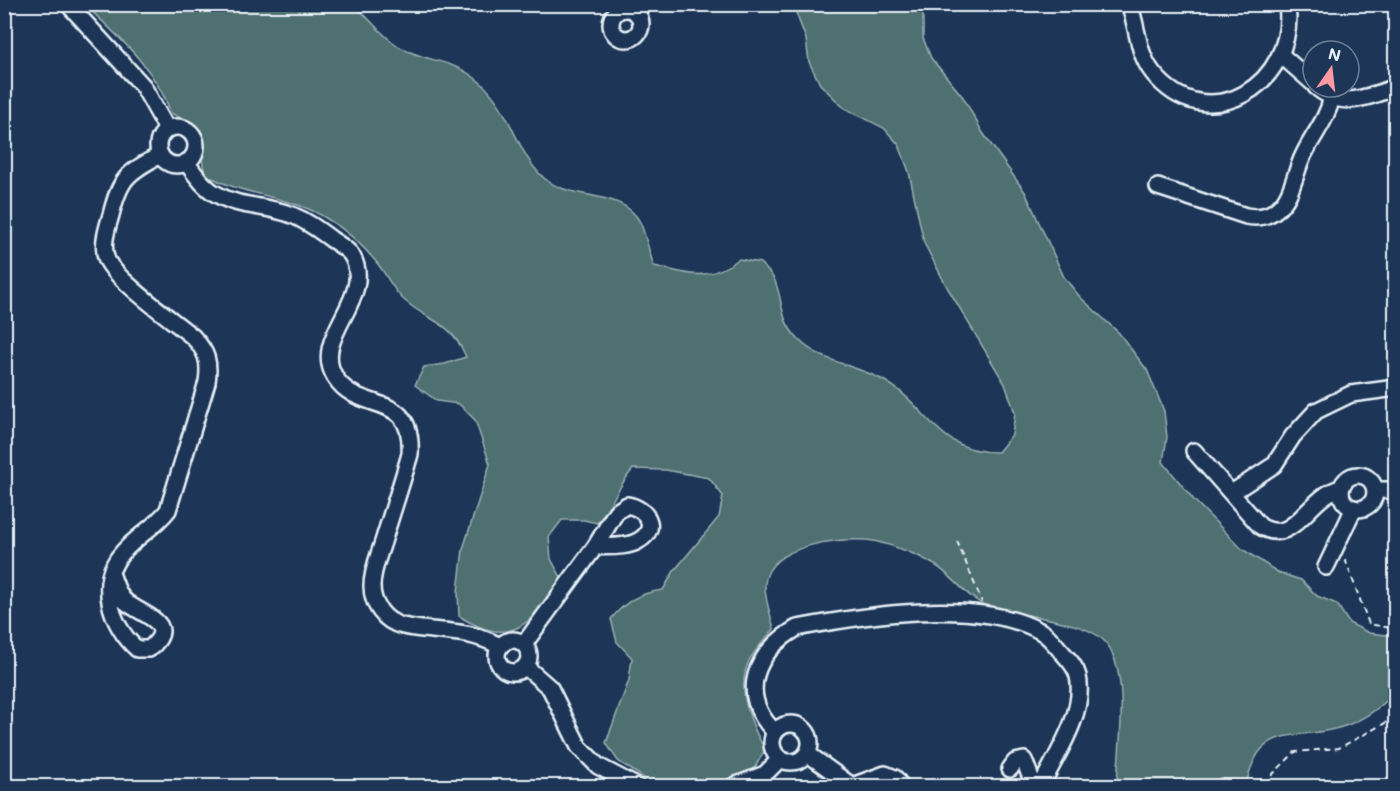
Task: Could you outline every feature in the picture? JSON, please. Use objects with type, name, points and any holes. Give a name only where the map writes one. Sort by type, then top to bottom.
[{"type":"street","points":[[68,4],[142,86],[167,129]]},
{"type":"street","points":[[1129,4],[1148,65],[1160,81],[1186,97],[1217,102],[1247,93],[1271,73],[1281,56],[1287,32],[1287,4]]},
{"type":"street","points":[[1281,56],[1301,74]]},
{"type":"street","points":[[1340,99],[1362,100],[1395,87]]},
{"type":"street","points":[[1158,187],[1246,216],[1260,217],[1272,213],[1287,198],[1305,152],[1324,121],[1331,99]]},
{"type":"street","points":[[178,127],[193,136],[194,153],[186,162],[175,165],[160,155],[158,144],[167,129],[178,127]]},
{"type":"street","points":[[111,573],[117,591],[124,601],[158,622],[161,630],[159,641],[149,649],[137,649],[123,637],[107,595],[111,573],[122,553],[159,521],[168,510],[207,382],[210,363],[204,349],[193,337],[118,273],[107,260],[104,242],[117,189],[130,171],[160,155]]},
{"type":"street","points":[[186,162],[203,183],[216,194],[233,202],[292,214],[312,225],[351,254],[356,265],[356,287],[331,344],[329,362],[341,384],[355,394],[400,413],[407,424],[411,438],[410,454],[372,586],[377,609],[400,626],[460,632],[480,636],[500,646]]},
{"type":"street","points":[[1233,492],[1274,465],[1293,436],[1316,411],[1351,394],[1395,388]]},
{"type":"street","points":[[1194,451],[1233,492],[1260,526],[1280,532],[1294,526],[1321,496],[1341,488],[1350,477],[1360,475],[1370,480],[1375,490],[1369,504],[1354,508],[1345,503],[1341,488]]},
{"type":"street","points":[[1375,490],[1395,490]]},
{"type":"street","points":[[1326,567],[1354,508]]},
{"type":"street","points":[[524,644],[595,547]]},
{"type":"street","points":[[776,732],[757,709],[752,686],[768,653],[781,637],[797,628],[943,610],[988,615],[1027,624],[1043,632],[1074,665],[1078,676],[1076,710],[1041,786]]},
{"type":"street","points":[[512,640],[524,644],[529,651],[530,659],[526,667],[519,672],[511,673],[503,669],[497,654],[500,646],[512,640]]},
{"type":"street","points":[[526,667],[550,688],[579,747],[598,766],[636,786]]},
{"type":"street","points":[[787,724],[800,725],[809,735],[808,754],[798,762],[785,762],[773,749],[772,737],[787,724]]},
{"type":"street","points":[[808,754],[852,786],[885,774],[895,778],[901,786]]},
{"type":"street","points":[[734,786],[765,774],[780,759]]},
{"type":"street","points":[[1010,769],[1014,762],[1024,760],[1035,786]]},
{"type":"path","points":[[957,541],[988,615]]},
{"type":"path","points":[[1347,550],[1345,560],[1369,624],[1395,629]]},
{"type":"path","points":[[1269,786],[1271,776],[1295,752],[1339,748],[1387,722],[1395,710]]},
{"type":"green space","points":[[85,5],[355,5],[398,46],[418,55],[449,64],[481,83],[500,106],[527,157],[544,178],[568,190],[609,199],[632,211],[642,226],[654,266],[698,275],[717,271],[739,259],[760,263],[775,281],[788,325],[806,346],[826,358],[871,374],[897,389],[946,436],[960,444],[977,450],[998,452],[1012,435],[1015,413],[1005,384],[947,287],[924,243],[909,172],[899,145],[884,128],[844,108],[820,84],[809,62],[806,39],[793,5],[918,5],[923,14],[923,38],[931,58],[963,97],[983,133],[1025,192],[1064,277],[1080,297],[1119,333],[1147,370],[1164,411],[1167,437],[1163,462],[1194,500],[1242,549],[1279,573],[1301,580],[1317,596],[1337,604],[1349,623],[1369,633],[1395,636],[1395,693],[1372,712],[1345,726],[1327,731],[1282,737],[1270,742],[1260,751],[1252,765],[1246,786],[1117,786],[1121,715],[1119,678],[1109,647],[1100,637],[1071,624],[987,606],[972,597],[940,568],[896,547],[861,540],[827,542],[793,551],[769,570],[765,589],[774,629],[750,659],[744,685],[747,708],[765,750],[754,769],[718,786],[656,786],[618,761],[606,743],[629,680],[632,658],[617,642],[611,619],[622,607],[634,599],[647,593],[663,590],[674,571],[719,517],[723,496],[709,478],[666,470],[633,469],[597,523],[584,520],[562,520],[549,537],[551,559],[562,579],[530,619],[519,627],[507,631],[493,631],[477,626],[459,616],[458,592],[463,549],[490,464],[475,420],[459,404],[437,401],[415,385],[424,367],[445,364],[466,357],[460,345],[453,335],[439,323],[404,300],[372,257],[335,224],[299,206],[220,182],[205,174],[198,133],[193,127],[171,113],[156,82],[135,54]]}]
